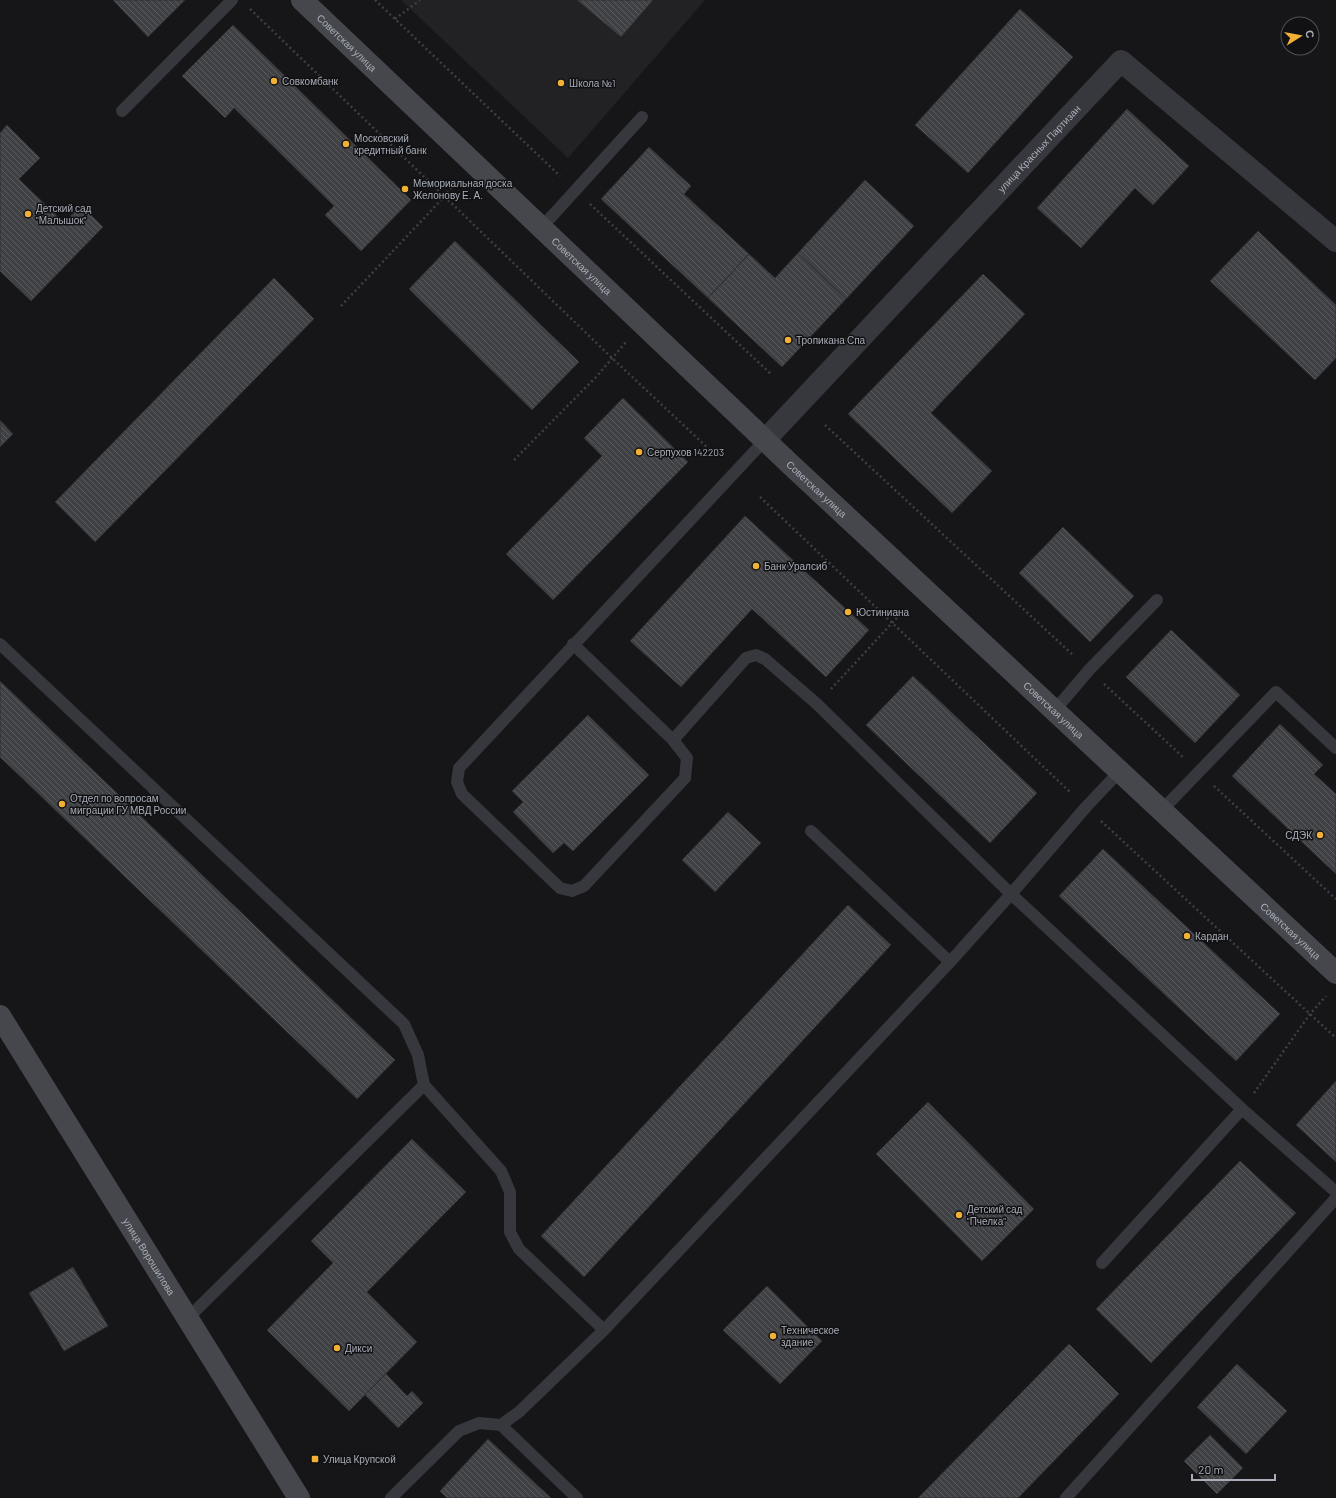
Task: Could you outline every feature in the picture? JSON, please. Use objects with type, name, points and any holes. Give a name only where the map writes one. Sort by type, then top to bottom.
[{"type":"street","name":"Советская улица","points":[[302,0],[765,440],[1162,810],[1333,982]]},
{"type":"street","name":"улица Красных Партизан","points":[[765,440],[1121,61],[1335,238]]},
{"type":"street","name":"улица Ворошилова","points":[[1,1018],[299,1498]]},
{"type":"lane","points":[[122,111],[232,0]]},
{"type":"lane","points":[[542,227],[642,117]]},
{"type":"lane","points":[[573,644],[673,740],[687,758],[685,778],[584,886],[572,891],[560,888],[462,794],[457,782],[458,768],[573,644],[765,440]]},
{"type":"lane","points":[[1054,710],[1089,670],[1157,600]]},
{"type":"lane","points":[[0,644],[404,1024],[418,1055],[424,1085],[501,1171],[510,1192],[510,1232],[519,1249],[604,1330]]},
{"type":"lane","points":[[673,740],[746,658],[756,656],[765,659],[817,704],[1011,894],[1242,1110],[1336,1192]]},
{"type":"lane","points":[[1162,810],[1276,692],[1336,748]]},
{"type":"lane","points":[[501,1425],[519,1412],[604,1330],[950,962],[1086,807],[1120,771]]},
{"type":"lane","points":[[811,831],[950,962]]},
{"type":"lane","points":[[187,1319],[424,1085]]},
{"type":"lane","points":[[1102,1263],[1242,1110]]},
{"type":"lane","points":[[1066,1498],[1336,1198]]},
{"type":"lane","points":[[391,1498],[460,1431],[479,1423],[501,1425],[577,1498]]},
{"type":"path","points":[[395,19],[420,0]]},
{"type":"path","points":[[244,3],[444,197],[710,450]]},
{"type":"path","points":[[341,306],[444,197],[471,160]]},
{"type":"path","points":[[514,460],[597,376],[642,324]]},
{"type":"path","points":[[760,497],[1086,807],[1336,1038]]},
{"type":"path","points":[[817,704],[924,588]]},
{"type":"path","points":[[1242,1110],[1333,982]]},
{"type":"shaded area","name":"Школа №1","points":[[401,0],[705,0],[568,158]]},
{"type":"building","points":[[113,0],[185,0],[148,37]]},
{"type":"building","points":[[577,0],[653,0],[621,37]]},
{"type":"building","points":[[1020,9],[1073,57],[968,173],[915,125]]},
{"type":"building","points":[[233,25],[411,200],[361,251],[325,215],[334,206],[234,108],[225,118],[182,76]]},
{"type":"building","points":[[1127,109],[1189,166],[1153,205],[1135,188],[1081,248],[1037,208]]},
{"type":"building","name":"Детский сад \"Малышок\"","points":[[7,125],[40,158],[19,179],[64,223],[81,205],[103,227],[31,301],[0,271],[0,133]]},
{"type":"building","points":[[649,147],[691,186],[684,194],[749,254],[708,298],[601,199]]},
{"type":"building","points":[[865,180],[914,226],[846,299],[798,253]]},
{"type":"building","points":[[1258,231],[1336,305],[1336,358],[1315,380],[1210,281]]},
{"type":"building","points":[[455,241],[579,362],[532,410],[409,289]]},
{"type":"building","points":[[798,253],[846,299],[782,367],[708,298],[749,254],[775,278]]},
{"type":"building","points":[[983,274],[1025,314],[931,413],[992,471],[952,513],[848,414]]},
{"type":"building","points":[[274,278],[314,319],[95,542],[55,502]]},
{"type":"building","points":[[623,398],[688,462],[553,600],[506,554],[602,456],[584,438]]},
{"type":"building","points":[[0,420],[13,434],[0,447]]},
{"type":"building","points":[[745,516],[869,630],[826,677],[752,609],[681,687],[630,641]]},
{"type":"building","points":[[1063,527],[1134,596],[1090,642],[1019,573]]},
{"type":"building","points":[[1171,630],[1240,695],[1195,743],[1126,677]]},
{"type":"building","points":[[913,676],[1037,793],[990,843],[866,725]]},
{"type":"building","points":[[0,681],[395,1060],[357,1099],[0,757]]},
{"type":"building","points":[[588,715],[649,775],[573,851],[564,843],[553,853],[513,812],[523,802],[512,791]]},
{"type":"building","points":[[1280,724],[1323,765],[1314,774],[1336,794],[1336,874],[1232,776]]},
{"type":"building","points":[[728,812],[761,843],[715,892],[682,860]]},
{"type":"building","points":[[1103,849],[1280,1014],[1236,1061],[1059,896]]},
{"type":"building","points":[[848,905],[891,945],[584,1277],[541,1236]]},
{"type":"building","points":[[1336,1081],[1336,1162],[1296,1125]]},
{"type":"building","points":[[928,1102],[1034,1209],[982,1261],[876,1154]]},
{"type":"building","points":[[412,1139],[466,1192],[367,1292],[417,1342],[349,1411],[267,1330],[333,1263],[311,1241]]},
{"type":"building","points":[[1240,1161],[1296,1213],[1151,1363],[1096,1309]]},
{"type":"building","points":[[73,1267],[108,1326],[64,1351],[29,1293]]},
{"type":"building","name":"Техническое здание","points":[[767,1286],[822,1341],[780,1384],[723,1330]]},
{"type":"building","points":[[1069,1344],[1119,1394],[1018,1498],[918,1498]]},
{"type":"building","points":[[1237,1364],[1287,1411],[1246,1454],[1197,1407]]},
{"type":"building","points":[[386,1374],[407,1396],[412,1391],[423,1403],[398,1428],[365,1395]]},
{"type":"building","points":[[1210,1435],[1243,1468],[1217,1494],[1184,1461]]},
{"type":"building","points":[[488,1439],[551,1498],[447,1498],[440,1491]]},
{"type":"place","name":"Совкомбанк","points":[[274,81]]},
{"type":"place","name":"Школа №1","points":[[561,83]]},
{"type":"place","name":"Московский кредитный банк","points":[[346,144]]},
{"type":"place","name":"Мемориальная доска Желонову Е. А.","points":[[405,189]]},
{"type":"place","name":"Детский сад \"Малышок\"","points":[[28,214]]},
{"type":"place","name":"Тропикана Спа","points":[[788,340]]},
{"type":"place","name":"Серпухов 142203","points":[[639,452]]},
{"type":"place","name":"Банк Уралсиб","points":[[756,566]]},
{"type":"place","name":"Юстиниана","points":[[848,612]]},
{"type":"place","name":"Отдел по вопросам миграции ГУ МВД России","points":[[62,804]]},
{"type":"place","name":"СДЭК","points":[[1320,835]]},
{"type":"place","name":"Кардан","points":[[1187,936]]},
{"type":"place","name":"Детский сад \"Пчелка\"","points":[[959,1215]]},
{"type":"place","name":"Техническое здание","points":[[773,1336]]},
{"type":"place","name":"Дикси","points":[[337,1348]]},
{"type":"place","name":"Улица Крупской","points":[[315,1459]]}]
